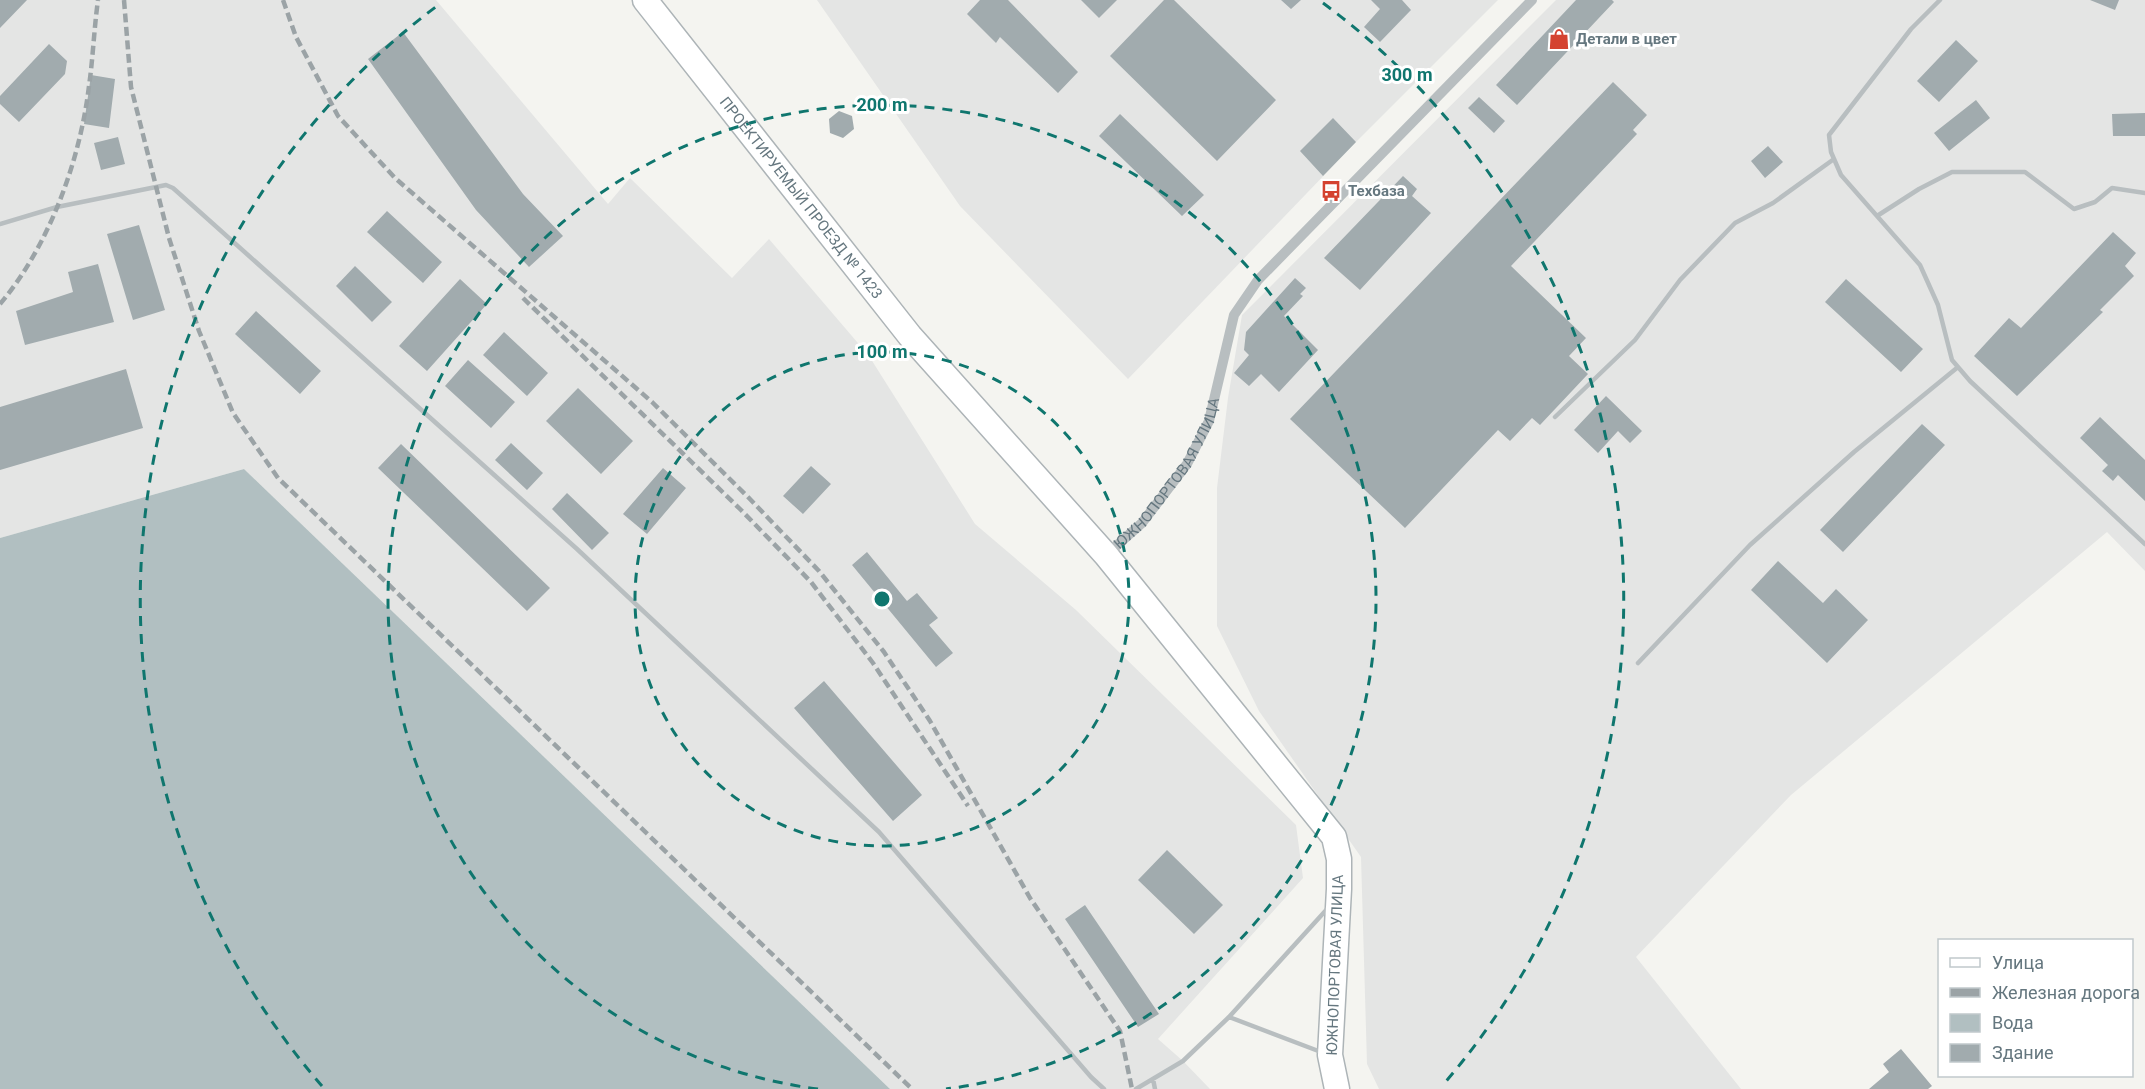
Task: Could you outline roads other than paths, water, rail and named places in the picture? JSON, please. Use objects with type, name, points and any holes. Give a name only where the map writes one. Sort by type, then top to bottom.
[{"type":"main road","name":"ПРОЕКТИРУЕМЫЙ ПРОЕЗД № 1423","points":[[645,0],[910,336],[1106,555]]},
{"type":"main road","name":"ЮЖНОПОРТОВАЯ УЛИЦА","points":[[1106,555],[1334,837],[1339,859],[1329,1055],[1337,1089]]},
{"type":"street","name":"ЮЖНОПОРТОВАЯ УЛИЦА","points":[[1106,555],[1142,523],[1187,464],[1209,421],[1234,315],[1258,280],[1532,0]]},
{"type":"lane","points":[[1940,0],[1911,29],[1829,135],[1831,152],[1841,175],[1920,265],[1938,306],[1952,360],[1970,381],[2145,544]]},
{"type":"lane","points":[[1555,417],[1635,340],[1680,280],[1736,223],[1773,203],[1834,159]]},
{"type":"lane","points":[[1877,216],[1919,189],[1952,172],[2025,172],[2074,209],[2095,202],[2112,188],[2145,193]]},
{"type":"lane","points":[[0,224],[57,207],[156,187],[174,188],[577,549],[879,832],[1090,1077],[1104,1089]]},
{"type":"lane","points":[[1638,663],[1750,545],[1854,452],[1958,367]]},
{"type":"lane","points":[[1136,1089],[1183,1061],[1229,1017],[1338,897]]},
{"type":"lane","points":[[1229,1017],[1329,1055]]},
{"type":"lane","points":[[1153,1079],[1155,1089]]},
{"type":"water","points":[[244,469],[890,1089],[0,1089],[0,538]]},
{"type":"railway","points":[[0,304],[18,281],[33,256],[60,201],[70,173],[85,115],[98,0]]},
{"type":"railway","points":[[124,0],[131,87],[169,238],[199,331],[233,413],[278,478],[912,1089]]},
{"type":"railway","points":[[283,0],[296,37],[338,116],[395,178],[652,402],[819,571],[884,652],[930,721],[1030,898],[1120,1031],[1132,1089]]},
{"type":"railway","points":[[523,298],[741,510],[811,582],[873,663],[968,806]]},
{"type":"place","name":"Детали в цвет","points":[[1559,39]]},
{"type":"place","name":"Техбаза","points":[[1331,191]]}]
